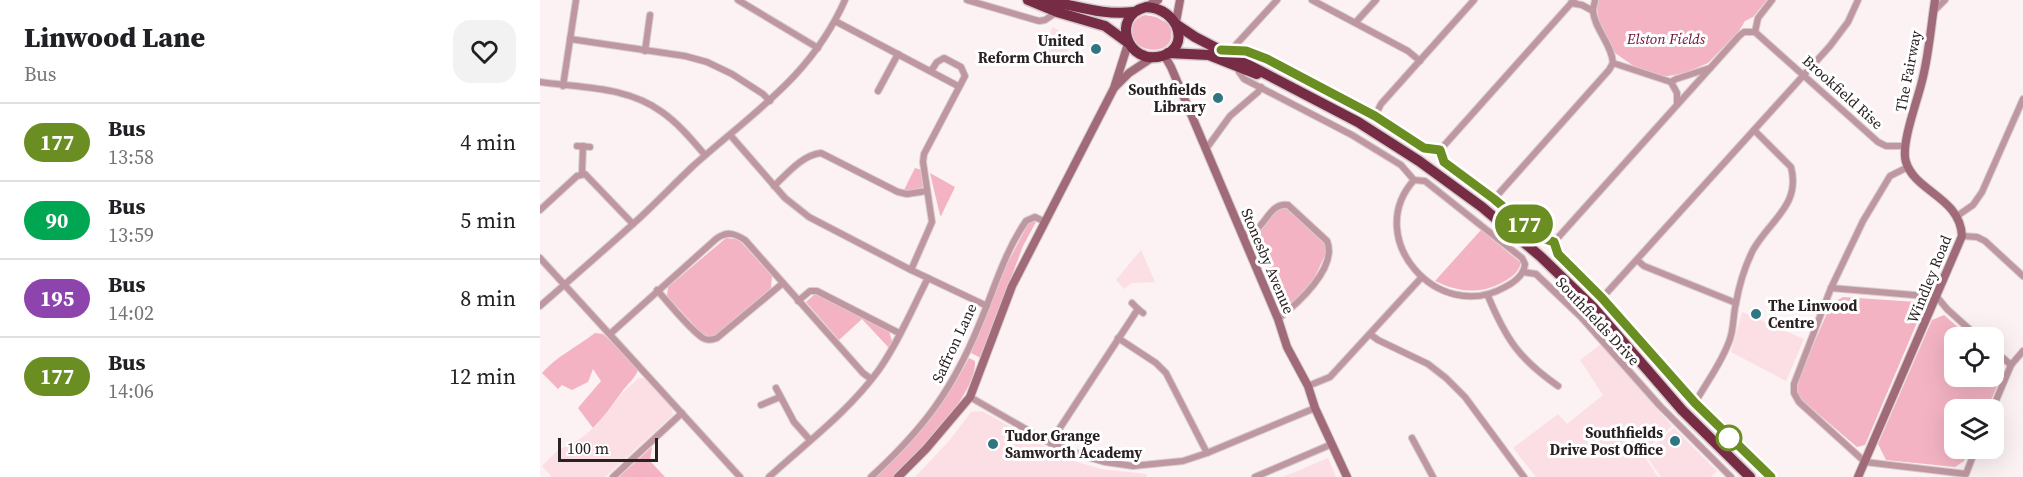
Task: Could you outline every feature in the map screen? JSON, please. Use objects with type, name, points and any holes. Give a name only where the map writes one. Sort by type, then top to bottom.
[{"type":"highway","points":[[1028,0],[1057,12],[1105,26],[1141,54],[1209,55],[1238,68],[1280,81]]},
{"type":"highway","points":[[1043,0],[1116,15],[1141,7],[1162,11],[1176,23],[1349,117],[1396,146],[1504,225],[1540,256],[1600,315],[1682,410],[1750,477]]},
{"type":"highway","points":[[1127,43],[1127,25],[1141,7]]},
{"type":"highway","points":[[1162,55],[1176,44],[1178,37],[1176,23]]},
{"type":"main road","points":[[1141,7],[1158,0]]},
{"type":"main road","points":[[1176,23],[1180,0]]},
{"type":"main road","name":"The Fairway","points":[[1905,146],[1924,76],[1935,0]]},
{"type":"main road","name":"Saffron Lane","points":[[898,477],[926,449],[970,396],[1012,286],[1114,88],[1127,43]]},
{"type":"main road","name":"Saffron Lane","points":[[1114,88],[1129,73],[1162,55]]},
{"type":"main road","name":"Stonesby Avenue","points":[[1162,55],[1171,67],[1278,319],[1287,347],[1308,386],[1315,408],[1347,477]]},
{"type":"main road","points":[[1905,146],[1905,159],[1908,166],[1957,216]]},
{"type":"main road","name":"Windley Road","points":[[1858,477],[1962,236],[1957,216]]},
{"type":"street","points":[[563,86],[576,0]]},
{"type":"street","points":[[738,0],[818,48]]},
{"type":"street","points":[[540,306],[633,224],[705,155],[731,136],[794,78],[818,48],[845,0]]},
{"type":"street","points":[[967,0],[1039,21],[1057,12]]},
{"type":"street","points":[[1226,50],[1277,0]]},
{"type":"street","points":[[1312,0],[1408,51],[1420,61]]},
{"type":"street","points":[[1356,22],[1376,0]]},
{"type":"street","points":[[1375,116],[1381,104],[1474,0]]},
{"type":"street","points":[[1494,199],[1613,63],[1612,55],[1593,11],[1595,0]]},
{"type":"street","points":[[1554,242],[1739,36],[1744,32],[1755,32],[1758,18],[1772,0]]},
{"type":"street","points":[[1602,298],[1843,30],[1858,0]]},
{"type":"street","points":[[1933,11],[1945,0]]},
{"type":"street","points":[[1226,50],[1246,51],[1267,59],[1375,116],[1424,148],[1440,150],[1572,2],[1593,11]]},
{"type":"street","points":[[645,51],[650,15]]},
{"type":"street","points":[[835,21],[958,86]]},
{"type":"street","name":"Brookfield Rise","points":[[1755,32],[1878,142],[1886,146],[1905,146]]},
{"type":"street","points":[[570,39],[685,56],[707,62],[732,74],[764,94],[770,101]]},
{"type":"street","points":[[878,91],[898,54]]},
{"type":"street","points":[[911,270],[931,228],[932,215],[923,162],[924,154],[965,75],[960,66],[942,58],[936,62],[931,72]]},
{"type":"street","points":[[1613,63],[1671,82],[1677,93],[1676,106]]},
{"type":"street","points":[[1238,68],[1244,79],[1302,107],[1374,148],[1401,165],[1414,180],[1425,181],[1522,258],[1525,264],[1523,272],[1507,287],[1488,296],[1465,297],[1453,294],[1421,278],[1405,256],[1397,226],[1401,200],[1407,187],[1414,180]]},
{"type":"street","points":[[1671,82],[1710,68]]},
{"type":"street","points":[[540,82],[625,94],[644,101],[676,123],[705,155]]},
{"type":"street","points":[[1206,150],[1230,116],[1258,92],[1260,87]]},
{"type":"street","name":"Windley Road","points":[[1957,216],[1973,205],[1982,192],[2023,99]]},
{"type":"street","points":[[1695,403],[1713,377],[1727,346],[1734,322],[1736,303],[1753,251],[1768,227],[1788,203],[1793,190],[1791,166],[1755,130]]},
{"type":"street","points":[[731,136],[785,198],[809,217],[987,306]]},
{"type":"street","points":[[540,210],[582,174],[583,146]]},
{"type":"street","name":"Southfields Drive","points":[[1440,150],[1444,162],[1494,199],[1539,237],[1554,242],[1558,254],[1602,298],[1695,403],[1771,477]]},
{"type":"street","points":[[774,186],[805,158],[821,153],[898,192],[907,194],[927,191]]},
{"type":"street","points":[[1908,166],[1887,180],[1863,221],[1831,288],[1794,384],[1794,393],[1799,402],[1865,462],[1966,476],[1972,459]]},
{"type":"street","points":[[582,174],[588,176],[633,224]]},
{"type":"street","points":[[1242,236],[1260,227],[1274,208],[1281,204],[1288,204],[1328,241],[1329,257],[1318,279],[1294,307],[1278,319]]},
{"type":"street","name":"Saffron Lane","points":[[871,477],[906,444],[943,397],[967,354],[1005,258],[1026,221],[1035,217],[1045,222]]},
{"type":"street","points":[[610,334],[716,239],[730,233],[745,240],[863,373],[872,380]]},
{"type":"street","points":[[1962,236],[1977,237],[1985,241],[2023,276]]},
{"type":"street","points":[[540,258],[740,477]]},
{"type":"street","points":[[1637,260],[1644,266],[1736,303]]},
{"type":"street","name":"Southfields Drive","points":[[1523,272],[1536,274],[1581,317],[1660,406],[1731,477]]},
{"type":"street","points":[[769,477],[851,404],[872,380],[928,278]]},
{"type":"street","points":[[1308,386],[1330,377],[1421,278]]},
{"type":"street","points":[[657,290],[694,330],[703,338],[710,340],[717,338],[783,283]]},
{"type":"street","points":[[1831,288],[1937,297],[1967,327]]},
{"type":"street","points":[[798,301],[810,291],[817,291],[899,333]]},
{"type":"street","points":[[1488,296],[1500,325],[1515,350],[1537,372],[1558,386]]},
{"type":"street","points":[[1050,443],[1118,338],[1140,311],[1132,303]]},
{"type":"street","points":[[1370,334],[1428,364],[1446,378],[1465,396],[1524,477]]},
{"type":"street","points":[[1118,338],[1156,363],[1166,373],[1207,453]]},
{"type":"street","points":[[1997,399],[2011,365],[2023,351]]},
{"type":"street","points":[[2004,359],[2011,365]]},
{"type":"street","points":[[776,388],[794,422],[810,440]]},
{"type":"street","points":[[970,396],[1050,443],[1105,462],[1133,466],[1176,462],[1207,453],[1315,408]]},
{"type":"street","points":[[761,405],[780,397]]},
{"type":"street","points":[[613,477],[682,413]]},
{"type":"street","points":[[1412,438],[1433,477]]},
{"type":"street","points":[[1255,477],[1332,444]]},
{"type":"shaded area","points":[[1052,27],[1064,33],[1061,39],[1071,44],[1063,60],[1043,51]]},
{"type":"shaded area","points":[[1141,250],[1155,282],[1132,283],[1124,289],[1116,280]]},
{"type":"shaded area","points":[[1742,312],[1804,339],[1786,381],[1731,352]]},
{"type":"shaded area","points":[[1601,344],[1672,426],[1642,453],[1658,477],[1536,477],[1513,448],[1558,414],[1567,424],[1603,395],[1580,360]]},
{"type":"shaded area","points":[[639,378],[644,378],[672,407],[673,415],[605,477],[552,477],[542,466],[557,451],[580,439],[596,426],[623,392]]},
{"type":"shaded area","name":"Tudor Grange Samworth Academy","points":[[982,411],[1067,459],[1101,469],[1146,474],[1147,477],[915,477],[949,441],[971,412]]},
{"type":"shaded area","points":[[1674,428],[1717,471],[1711,477],[1661,477],[1645,454]]},
{"type":"shaded area","points":[[1328,458],[1336,477],[1283,477]]},
{"type":"green space","name":"Elston Fields","points":[[1596,0],[1767,0],[1708,63],[1685,73],[1668,76],[1653,75],[1638,69],[1615,53],[1599,24]]},
{"type":"green space","points":[[1145,15],[1156,17],[1169,24],[1171,36],[1168,44],[1162,48],[1153,50],[1144,48],[1132,37],[1134,23]]},
{"type":"green space","points":[[915,168],[922,170],[923,187],[915,191],[904,190]]},
{"type":"green space","points":[[930,173],[955,187],[941,216],[940,215]]},
{"type":"green space","points":[[1282,207],[1287,208],[1324,242],[1327,251],[1312,283],[1292,304],[1288,305],[1278,295],[1255,244],[1265,222]]},
{"type":"green space","points":[[1036,222],[1023,246],[981,358],[971,353],[1004,270],[1028,224]]},
{"type":"green space","points":[[1481,230],[1521,263],[1516,272],[1494,286],[1477,290],[1461,290],[1435,281]]},
{"type":"green space","points":[[726,238],[741,242],[772,276],[771,288],[716,336],[710,337],[702,334],[667,296],[668,287]]},
{"type":"green space","points":[[815,294],[889,331],[892,341],[889,348],[862,319],[839,340],[806,302]]},
{"type":"green space","points":[[1843,297],[1916,302],[1921,313],[1865,445],[1857,447],[1802,400],[1796,393],[1795,387],[1831,304]]},
{"type":"green space","points":[[1944,315],[1958,327],[1944,327],[1944,387],[1997,387],[1991,399],[1944,399],[1944,459],[1965,459],[1955,467],[1886,460],[1878,444],[1932,320]]},
{"type":"green space","points":[[595,333],[603,334],[639,368],[593,428],[578,408],[601,381],[593,369],[588,382],[572,390],[562,385],[558,389],[542,373]]},
{"type":"green space","points":[[969,358],[975,361],[973,375],[944,423],[893,477],[875,477],[927,422],[949,392]]},
{"type":"green space","points":[[652,447],[650,461],[665,477],[619,477]]},
{"type":"bus line","name":"177","points":[[1221,50],[1246,51],[1267,59],[1375,116],[1424,148],[1440,150],[1444,162],[1494,199],[1539,237],[1554,242],[1558,254],[1602,298],[1695,403],[1771,477]]},
{"type":"place","name":"United Reform Church","points":[[1096,49]]},
{"type":"place","name":"Southfields Library","points":[[1218,98]]},
{"type":"place","name":"The Linwood Centre","points":[[1756,314]]},
{"type":"place","name":"Southfields Drive Post Office","points":[[1675,441]]},
{"type":"place","name":"Tudor Grange Samworth Academy","points":[[993,444]]}]
